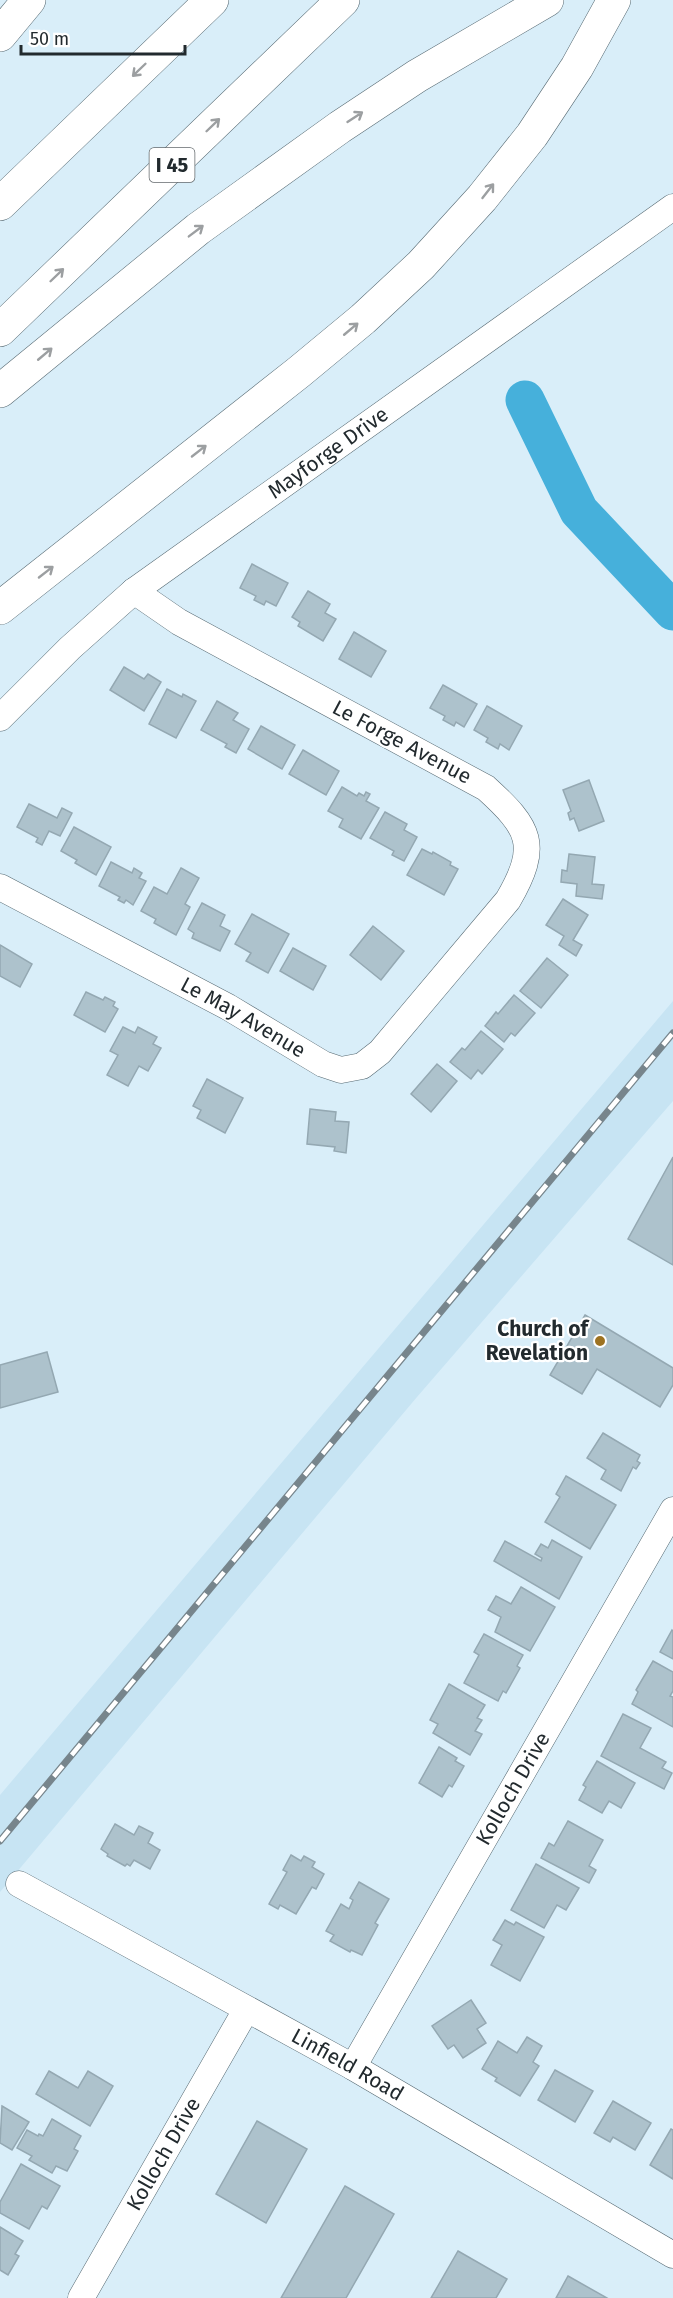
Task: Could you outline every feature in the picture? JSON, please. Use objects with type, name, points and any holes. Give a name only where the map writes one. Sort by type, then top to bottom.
[{"type":"highway","points":[[0,35],[29,0]]},
{"type":"highway","points":[[0,204],[212,0]]},
{"type":"highway","name":"I 45","points":[[0,330],[343,0]]},
{"type":"highway","points":[[0,392],[124,288],[207,223],[340,127],[417,76],[547,0]]},
{"type":"highway","points":[[0,608],[299,372],[363,319],[421,265],[482,198],[532,135],[577,67],[614,0]]},
{"type":"street","name":"Mayforge Drive","points":[[0,718],[70,648],[134,591],[673,207]]},
{"type":"street","name":"Le Forge Avenue","points":[[134,591],[179,622],[486,788],[510,810],[524,830],[527,852],[521,878],[508,900],[458,961]]},
{"type":"street","name":"Le May Avenue","points":[[0,887],[228,1007],[323,1064],[341,1070],[362,1066],[380,1052],[458,961]]},
{"type":"street","name":"Kolloch Drive","points":[[353,2067],[673,1510]]},
{"type":"street","name":"Linfield Road","points":[[19,1884],[353,2067],[673,2255]]},
{"type":"street","name":"Kolloch Drive","points":[[81,2298],[246,2010]]},
{"type":"shaded area","points":[[673,1001],[673,1101],[417,1397],[0,1892],[0,1795]]},
{"type":"building","points":[[252,564],[288,583],[276,606],[266,601],[264,605],[254,600],[256,596],[240,588]]},
{"type":"building","points":[[308,591],[330,604],[325,613],[336,619],[323,641],[298,626],[300,622],[292,617]]},
{"type":"building","points":[[354,632],[386,651],[371,677],[339,659]]},
{"type":"building","points":[[124,667],[144,679],[148,674],[161,682],[144,711],[110,690]]},
{"type":"building","points":[[443,685],[477,704],[464,727],[456,722],[454,726],[443,720],[445,716],[430,708]]},
{"type":"building","points":[[167,689],[196,701],[176,738],[149,724]]},
{"type":"building","points":[[217,701],[238,713],[233,720],[249,729],[236,753],[225,747],[227,744],[201,730]]},
{"type":"building","points":[[487,706],[522,726],[509,750],[500,744],[498,749],[486,742],[488,738],[474,730]]},
{"type":"building","points":[[261,726],[295,745],[282,769],[248,749]]},
{"type":"building","points":[[303,750],[339,771],[326,795],[289,774]]},
{"type":"building","points":[[589,780],[604,821],[579,831],[574,818],[570,820],[568,813],[571,811],[563,790]]},
{"type":"building","points":[[342,787],[357,796],[359,793],[364,796],[366,792],[370,794],[366,801],[379,808],[361,839],[339,827],[343,819],[328,811]]},
{"type":"building","points":[[29,804],[57,818],[62,808],[72,813],[60,836],[49,831],[42,845],[36,842],[38,838],[17,827]]},
{"type":"building","points":[[385,812],[407,824],[404,830],[417,837],[404,861],[392,855],[394,851],[370,838]]},
{"type":"building","points":[[74,827],[111,847],[96,875],[75,863],[77,860],[61,851]]},
{"type":"building","points":[[422,849],[451,862],[450,865],[458,869],[444,895],[407,875]]},
{"type":"building","points":[[569,854],[595,857],[592,884],[604,885],[602,899],[576,896],[577,884],[561,882],[562,870],[567,871]]},
{"type":"building","points":[[111,862],[132,873],[134,868],[142,873],[139,878],[146,881],[133,905],[126,900],[124,903],[118,900],[120,897],[99,886]]},
{"type":"building","points":[[181,868],[199,878],[185,904],[190,907],[176,935],[154,923],[156,919],[141,911],[154,887],[167,894]]},
{"type":"building","points":[[563,899],[588,915],[573,940],[582,945],[576,956],[559,945],[564,936],[546,925]]},
{"type":"building","points":[[202,903],[225,915],[220,926],[230,931],[220,951],[192,938],[194,933],[188,929]]},
{"type":"building","points":[[252,914],[289,934],[268,973],[246,961],[251,953],[235,944]]},
{"type":"building","points":[[373,926],[404,951],[381,980],[350,955]]},
{"type":"building","points":[[0,945],[32,964],[20,987],[0,976]]},
{"type":"building","points":[[293,948],[326,966],[313,990],[280,971]]},
{"type":"building","points":[[547,958],[568,975],[541,1008],[520,991]]},
{"type":"building","points":[[86,992],[103,1000],[105,997],[115,1002],[113,1006],[118,1009],[105,1032],[74,1015]]},
{"type":"building","points":[[514,995],[535,1013],[515,1036],[511,1033],[504,1042],[485,1026]]},
{"type":"building","points":[[123,1027],[135,1033],[138,1027],[157,1037],[153,1044],[161,1048],[148,1071],[139,1066],[128,1086],[107,1075],[118,1055],[110,1051]]},
{"type":"building","points":[[481,1031],[503,1049],[482,1074],[478,1070],[471,1079],[450,1062],[462,1048],[465,1050]]},
{"type":"building","points":[[437,1064],[457,1081],[431,1112],[411,1094]]},
{"type":"building","points":[[207,1079],[243,1098],[225,1133],[197,1118],[201,1110],[193,1106]]},
{"type":"building","points":[[310,1109],[336,1112],[335,1121],[349,1122],[346,1153],[334,1151],[335,1147],[307,1144]]},
{"type":"building","points":[[673,1157],[673,1265],[628,1239]]},
{"type":"building","name":"Church of Revelation","points":[[585,1315],[673,1368],[673,1385],[660,1407],[597,1369],[582,1394],[550,1375]]},
{"type":"building","points":[[47,1352],[58,1392],[0,1408],[0,1365]]},
{"type":"building","points":[[603,1433],[640,1455],[637,1461],[640,1463],[636,1469],[633,1467],[621,1491],[601,1479],[606,1470],[587,1458]]},
{"type":"building","points":[[566,1476],[616,1505],[590,1549],[545,1522],[560,1497],[556,1494]]},
{"type":"building","points":[[552,1540],[582,1557],[559,1599],[494,1561],[505,1541],[541,1561],[542,1558],[535,1554],[541,1544],[548,1548]]},
{"type":"building","points":[[521,1587],[555,1607],[530,1651],[495,1632],[501,1617],[488,1610],[496,1596],[511,1604]]},
{"type":"building","points":[[673,1631],[673,1659],[660,1652]]},
{"type":"building","points":[[484,1634],[523,1655],[517,1666],[520,1668],[506,1693],[503,1691],[498,1701],[464,1683],[479,1655],[474,1652]]},
{"type":"building","points":[[653,1661],[673,1672],[673,1691],[670,1696],[673,1697],[673,1727],[632,1704],[638,1692],[636,1690]]},
{"type":"building","points":[[449,1684],[485,1705],[477,1718],[482,1720],[475,1731],[482,1734],[470,1755],[433,1733],[438,1724],[430,1720]]},
{"type":"building","points":[[623,1714],[651,1728],[640,1748],[666,1762],[662,1768],[672,1773],[664,1789],[601,1756]]},
{"type":"building","points":[[439,1747],[457,1758],[455,1761],[464,1766],[452,1787],[449,1785],[442,1797],[419,1783]]},
{"type":"building","points":[[597,1761],[635,1783],[621,1808],[609,1801],[602,1813],[579,1800],[586,1787],[583,1785]]},
{"type":"building","points":[[568,1821],[603,1840],[589,1866],[596,1870],[589,1883],[541,1858],[549,1843],[554,1846]]},
{"type":"building","points":[[115,1824],[134,1835],[139,1826],[153,1833],[148,1843],[160,1850],[150,1869],[134,1860],[130,1866],[127,1864],[125,1866],[107,1856],[108,1854],[101,1849]]},
{"type":"building","points":[[291,1855],[301,1861],[304,1856],[315,1862],[312,1867],[324,1874],[316,1889],[312,1887],[296,1914],[280,1905],[278,1909],[269,1904],[287,1872],[283,1870]]},
{"type":"building","points":[[536,1864],[579,1888],[566,1910],[557,1905],[544,1928],[511,1910]]},
{"type":"building","points":[[359,1882],[389,1899],[375,1923],[378,1925],[362,1955],[351,1950],[350,1952],[330,1941],[334,1935],[326,1931],[341,1904],[349,1909],[353,1900],[350,1898]]},
{"type":"building","points":[[505,1920],[514,1925],[516,1922],[544,1937],[520,1981],[491,1965],[502,1945],[493,1940]]},
{"type":"building","points":[[471,2000],[486,2023],[477,2029],[486,2043],[463,2058],[454,2045],[448,2049],[432,2026]]},
{"type":"building","points":[[527,2037],[542,2046],[533,2062],[539,2066],[520,2096],[495,2081],[497,2078],[482,2069],[498,2041],[517,2053]]},
{"type":"building","points":[[555,2070],[593,2091],[575,2122],[538,2100]]},
{"type":"building","points":[[49,2071],[78,2088],[88,2071],[113,2086],[90,2126],[36,2094]]},
{"type":"building","points":[[613,2101],[651,2123],[635,2150],[613,2137],[610,2142],[594,2133]]},
{"type":"building","points":[[2,2106],[29,2122],[12,2150],[0,2143]]},
{"type":"building","points":[[52,2119],[81,2136],[74,2149],[78,2151],[67,2171],[56,2166],[52,2173],[29,2160],[32,2156],[17,2148],[27,2130],[43,2136]]},
{"type":"building","points":[[257,2121],[307,2149],[266,2223],[216,2194]]},
{"type":"building","points":[[671,2129],[673,2130],[673,2179],[650,2165]]},
{"type":"building","points":[[21,2164],[60,2186],[47,2209],[42,2206],[29,2229],[0,2213],[0,2202]]},
{"type":"building","points":[[345,2186],[394,2214],[346,2298],[281,2298]]},
{"type":"building","points":[[0,2227],[23,2241],[15,2254],[19,2256],[8,2275],[0,2270]]},
{"type":"building","points":[[458,2251],[507,2279],[496,2298],[431,2298]]},
{"type":"building","points":[[568,2276],[607,2298],[556,2298]]},
{"type":"waterway","points":[[525,400],[579,511],[673,611]]},
{"type":"railway","points":[[0,1841],[673,1033]]},
{"type":"place","name":"Church of Revelation","points":[[600,1341]]}]
